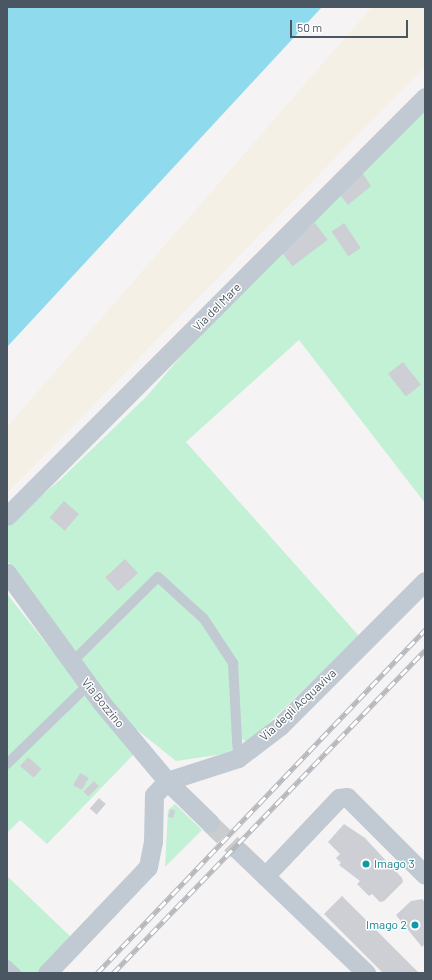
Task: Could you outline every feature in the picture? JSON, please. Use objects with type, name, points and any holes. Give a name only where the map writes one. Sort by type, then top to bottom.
[{"type":"street","name":"Via del Mare","points":[[7,516],[425,97]]},
{"type":"street","name":"Via Bozzino","points":[[7,573],[88,685],[167,781],[210,822]]},
{"type":"street","name":"Via degli Acquaviva","points":[[167,781],[238,758],[280,726],[425,581]]},
{"type":"street","points":[[47,973],[148,867],[153,842],[154,795],[167,781]]},
{"type":"street","points":[[265,876],[339,798],[347,797],[425,875]]},
{"type":"street","points":[[239,851],[366,973]]},
{"type":"lane","points":[[71,663],[158,577],[204,619],[233,663],[238,758]]},
{"type":"lane","points":[[7,764],[88,685]]},
{"type":"lane","points":[[7,965],[16,973]]},
{"type":"green space","points":[[425,101],[425,503],[299,340],[186,442],[359,636],[247,744],[241,737],[235,739],[231,753],[176,761],[121,717],[63,646],[7,560],[7,525],[60,480],[146,397],[251,275]]},
{"type":"green space","points":[[7,594],[134,754],[47,844],[20,820],[7,833]]},
{"type":"green space","points":[[175,804],[202,830],[165,867],[168,810]]},
{"type":"green space","points":[[7,876],[72,938],[39,973],[7,973]]},
{"type":"sand","points":[[372,7],[425,7],[425,66],[7,493],[7,427]]},
{"type":"water","points":[[7,7],[322,7],[7,347]]},
{"type":"building","points":[[360,169],[371,186],[348,205],[337,191]]},
{"type":"building","points":[[315,223],[328,240],[292,266],[280,249]]},
{"type":"building","points":[[344,223],[361,248],[348,256],[332,231]]},
{"type":"building","points":[[403,362],[421,385],[406,397],[388,374]]},
{"type":"building","points":[[64,501],[79,514],[65,531],[50,518]]},
{"type":"building","points":[[125,559],[138,573],[118,591],[105,577]]},
{"type":"building","points":[[28,757],[42,769],[34,778],[20,766]]},
{"type":"building","points":[[80,773],[89,778],[82,790],[73,785]]},
{"type":"building","points":[[94,781],[99,786],[88,797],[83,792]]},
{"type":"building","points":[[99,798],[106,804],[97,814],[90,809]]},
{"type":"building","points":[[171,809],[176,811],[173,818],[168,816]]},
{"type":"building","name":"Imago 3","points":[[344,824],[365,838],[402,878],[403,882],[384,901],[380,902],[372,894],[369,896],[357,884],[360,881],[339,865],[341,863],[336,858],[340,854],[328,842]]},
{"type":"building","points":[[342,896],[419,973],[383,973],[324,914]]},
{"type":"building","name":"Imago 2","points":[[422,899],[425,902],[425,944],[422,947],[396,915],[411,901]]},
{"type":"tunnel","points":[[210,823],[239,851]]},
{"type":"railway","points":[[97,973],[425,630]]},
{"type":"railway","points":[[113,973],[425,650]]},
{"type":"place","name":"Imago 3","points":[[366,864]]},
{"type":"place","name":"Imago 2","points":[[415,925]]}]
